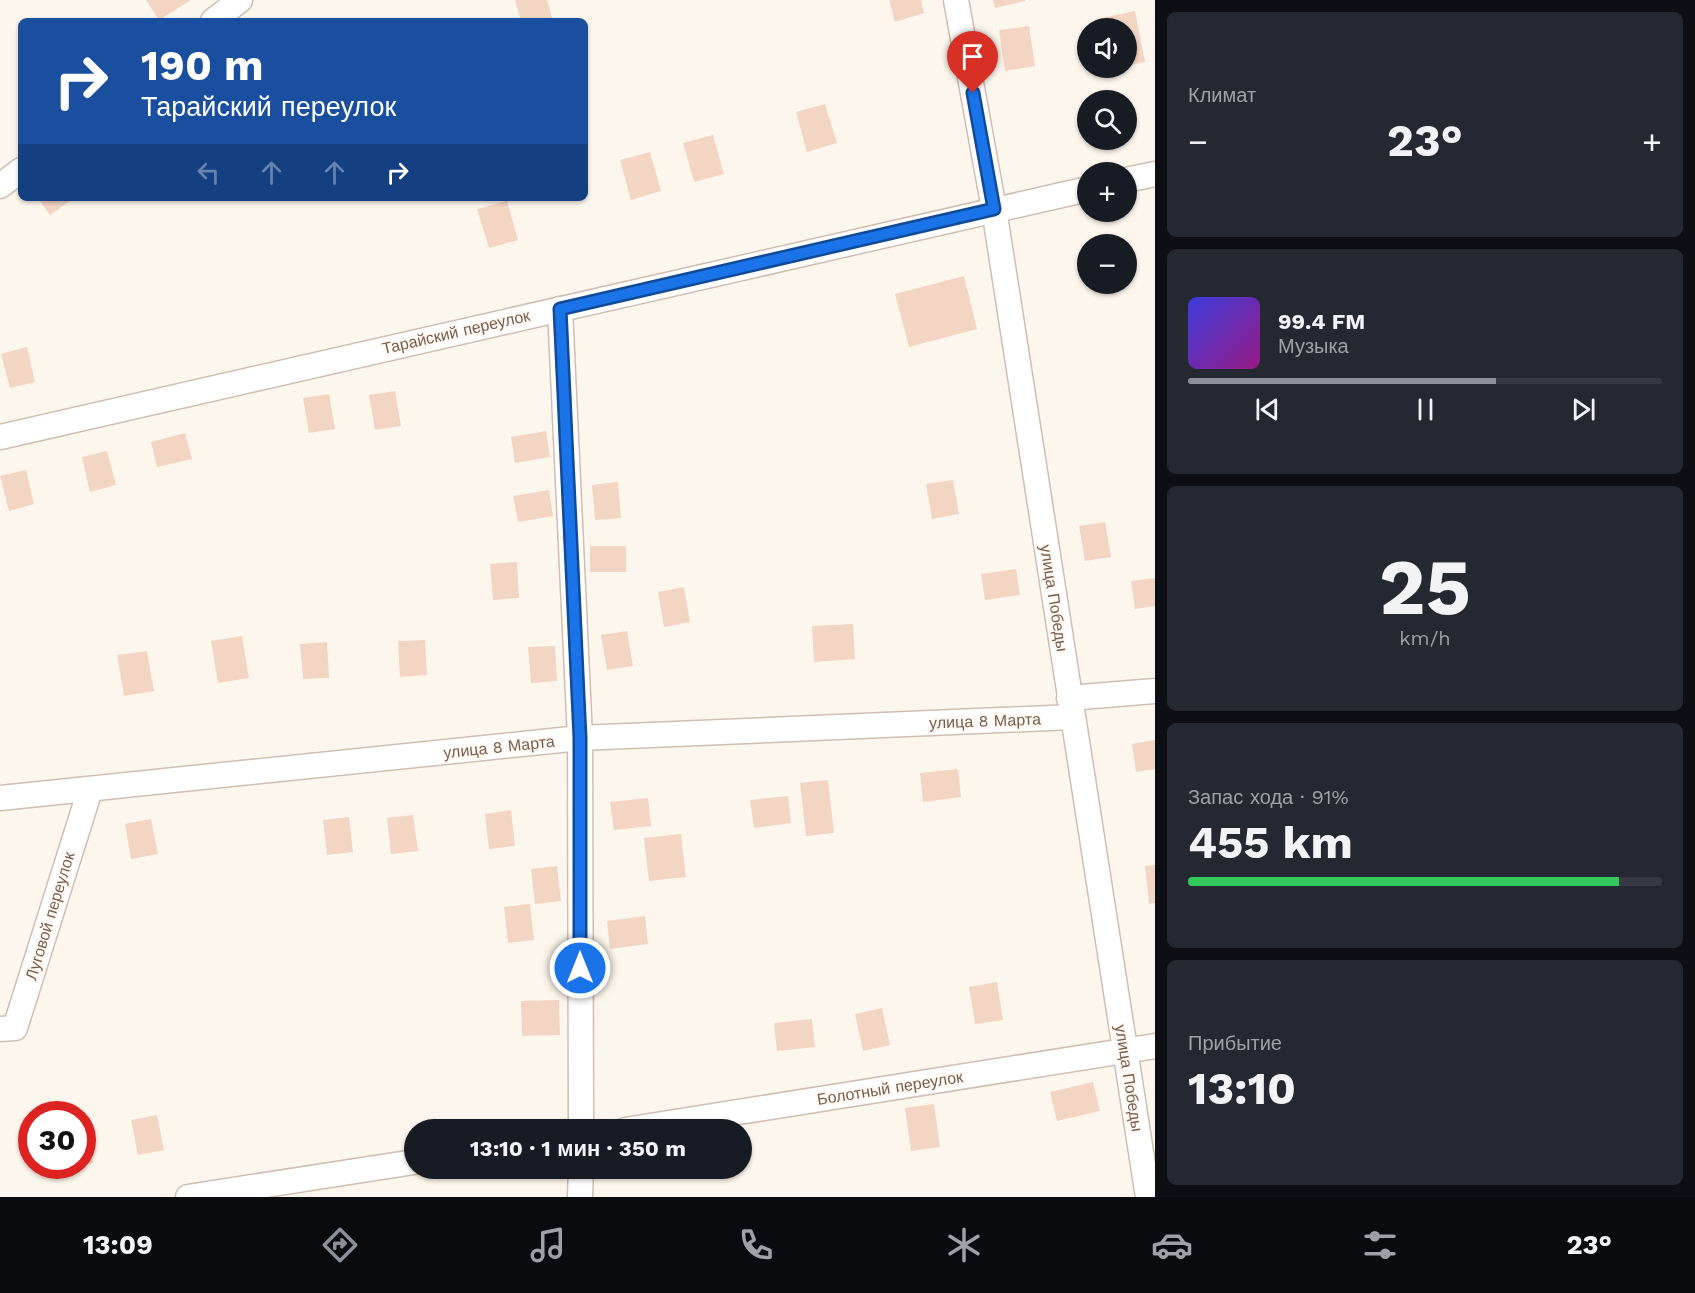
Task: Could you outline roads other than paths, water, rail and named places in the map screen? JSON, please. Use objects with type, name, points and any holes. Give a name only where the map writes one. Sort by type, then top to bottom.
[{"type":"street","points":[[217,18],[240,0]]},
{"type":"street","name":"улица Победы","points":[[956,0],[994,209],[1148,1197]]},
{"type":"street","points":[[0,186],[18,172]]},
{"type":"street","points":[[1137,178],[1155,174]]},
{"type":"street","name":"Тарайский переулок","points":[[0,436],[1077,191]]},
{"type":"street","points":[[560,309],[580,738],[581,1119]]},
{"type":"street","name":"улица 8 Марта","points":[[0,798],[580,738],[1071,708],[1155,691]]},
{"type":"street","name":"Луговой переулок","points":[[0,1029],[15,1028],[90,790]]},
{"type":"street","name":"Болотный переулок","points":[[695,1119],[1155,1046]]},
{"type":"street","points":[[188,1197],[404,1164]]},
{"type":"street","points":[[580,1179],[580,1197]]}]
